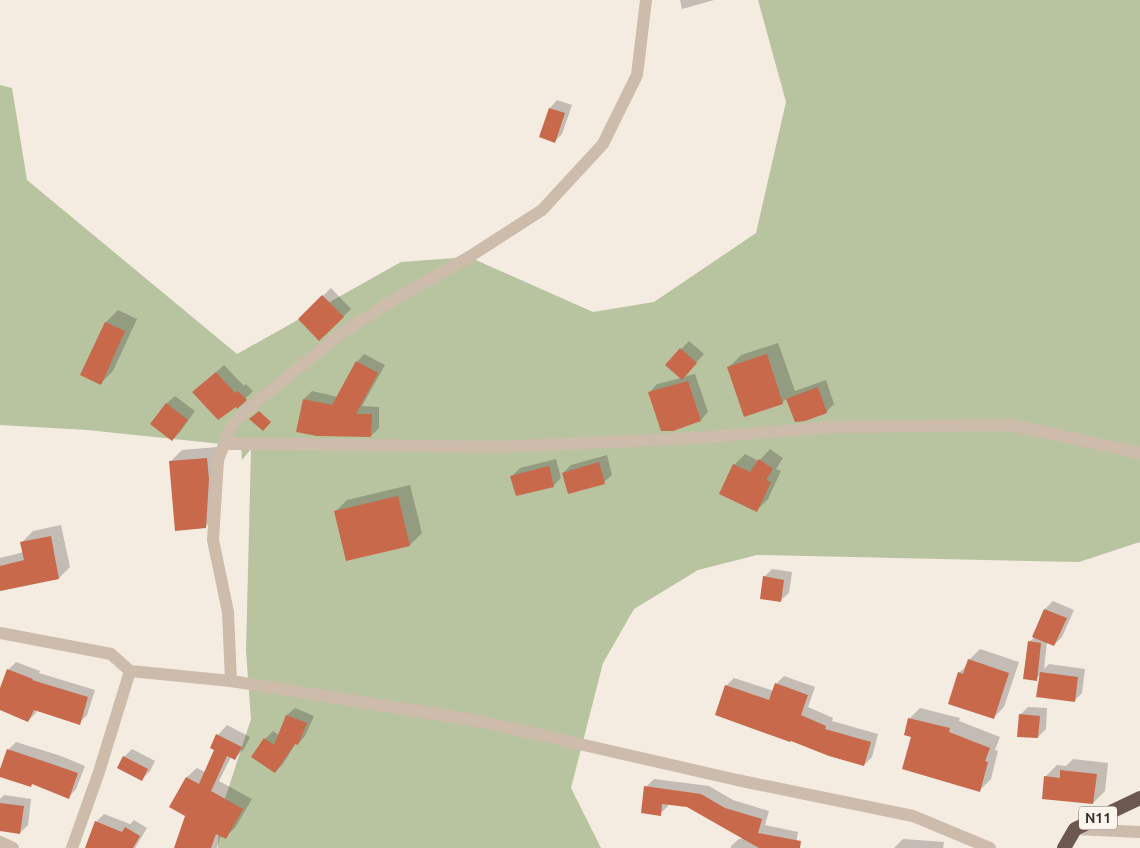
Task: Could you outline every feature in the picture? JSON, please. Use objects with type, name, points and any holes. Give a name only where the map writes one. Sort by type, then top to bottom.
[{"type":"highway","name":"N11","points":[[1064,848],[1075,829],[1140,798]]},
{"type":"street","points":[[231,681],[228,612],[213,540],[218,460],[231,427],[248,409],[343,332],[397,298],[469,257],[542,210],[603,144],[608,135],[637,74],[646,0]]},
{"type":"street","points":[[224,444],[496,447],[696,438],[832,427],[1011,426],[1140,453]]},
{"type":"street","points":[[0,633],[111,654],[130,671],[231,681],[479,721],[737,780],[912,816],[990,848]]},
{"type":"street","points":[[72,848],[99,772],[130,671]]},
{"type":"street","points":[[1075,829],[1140,832]]},
{"type":"street","points":[[0,842],[13,848]]},
{"type":"green space","points":[[758,0],[1140,0],[1140,542],[1079,562],[757,555],[698,570],[634,609],[603,663],[571,788],[601,848],[218,848],[219,817],[251,719],[246,651],[251,449],[242,460],[241,446],[87,430],[0,425],[0,85],[12,88],[27,180],[237,354],[401,262],[469,257],[593,312],[654,302],[756,233],[786,102]]},
{"type":"building","points":[[549,108],[565,113],[555,143],[539,137]]},
{"type":"building","points":[[322,295],[344,317],[319,341],[298,319]]},
{"type":"building","points":[[105,322],[125,331],[101,385],[80,375]]},
{"type":"building","points":[[680,348],[697,363],[682,380],[665,365]]},
{"type":"building","points":[[767,354],[783,404],[744,417],[727,367]]},
{"type":"building","points":[[356,361],[378,373],[356,414],[372,414],[371,437],[317,436],[296,432],[303,399],[332,405]]},
{"type":"building","points":[[216,372],[235,393],[238,391],[247,400],[237,409],[236,407],[218,420],[192,392]]},
{"type":"building","points":[[688,381],[701,421],[673,431],[661,431],[648,392]]},
{"type":"building","points":[[818,387],[827,413],[805,421],[795,422],[786,399]]},
{"type":"building","points":[[166,403],[188,420],[172,441],[150,424]]},
{"type":"building","points":[[259,411],[271,422],[263,431],[249,419]]},
{"type":"building","points":[[207,458],[209,479],[206,528],[175,531],[169,461]]},
{"type":"building","points":[[759,459],[773,469],[766,480],[771,482],[757,512],[719,494],[733,464],[750,472]]},
{"type":"building","points":[[599,462],[605,484],[568,494],[562,473]]},
{"type":"building","points":[[549,466],[554,487],[516,496],[510,476]]},
{"type":"building","points":[[398,496],[410,546],[346,561],[334,511]]},
{"type":"building","points":[[51,536],[59,579],[0,591],[0,566],[24,560],[20,542]]},
{"type":"building","points":[[763,576],[784,580],[781,602],[760,599]]},
{"type":"building","points":[[1044,609],[1067,618],[1054,646],[1032,637]]},
{"type":"building","points":[[1028,641],[1041,643],[1037,681],[1023,679]]},
{"type":"building","points":[[968,659],[1009,673],[994,719],[948,704],[958,672],[963,674]]},
{"type":"building","points":[[7,669],[32,680],[88,697],[80,725],[34,710],[28,722],[0,710],[0,688]]},
{"type":"building","points":[[1040,672],[1078,677],[1075,702],[1036,697]]},
{"type":"building","points":[[775,683],[808,695],[801,715],[826,726],[825,729],[871,742],[864,766],[829,756],[715,715],[725,685],[769,700]]},
{"type":"building","points":[[1019,714],[1040,716],[1038,738],[1017,737]]},
{"type":"building","points":[[286,715],[307,723],[298,745],[295,744],[275,773],[251,757],[264,738],[274,745]]},
{"type":"building","points":[[908,718],[950,728],[949,732],[990,748],[985,761],[988,762],[980,792],[902,769],[911,737],[904,735]]},
{"type":"building","points":[[216,734],[242,747],[235,760],[227,756],[211,791],[243,809],[226,839],[216,834],[211,848],[174,848],[185,816],[169,807],[186,777],[199,784],[214,750],[210,748]]},
{"type":"building","points":[[7,749],[78,773],[69,799],[32,784],[31,787],[0,777],[0,769]]},
{"type":"building","points":[[123,756],[148,769],[142,781],[117,768]]},
{"type":"building","points":[[1060,770],[1097,774],[1093,804],[1042,799],[1044,776],[1060,778]]},
{"type":"building","points":[[644,786],[701,794],[725,808],[762,819],[758,833],[801,841],[800,848],[759,848],[687,807],[662,804],[661,816],[641,813]]},
{"type":"building","points":[[0,803],[24,806],[20,834],[0,831]]},
{"type":"building","points":[[95,821],[122,832],[125,827],[140,836],[133,848],[85,848]]}]
